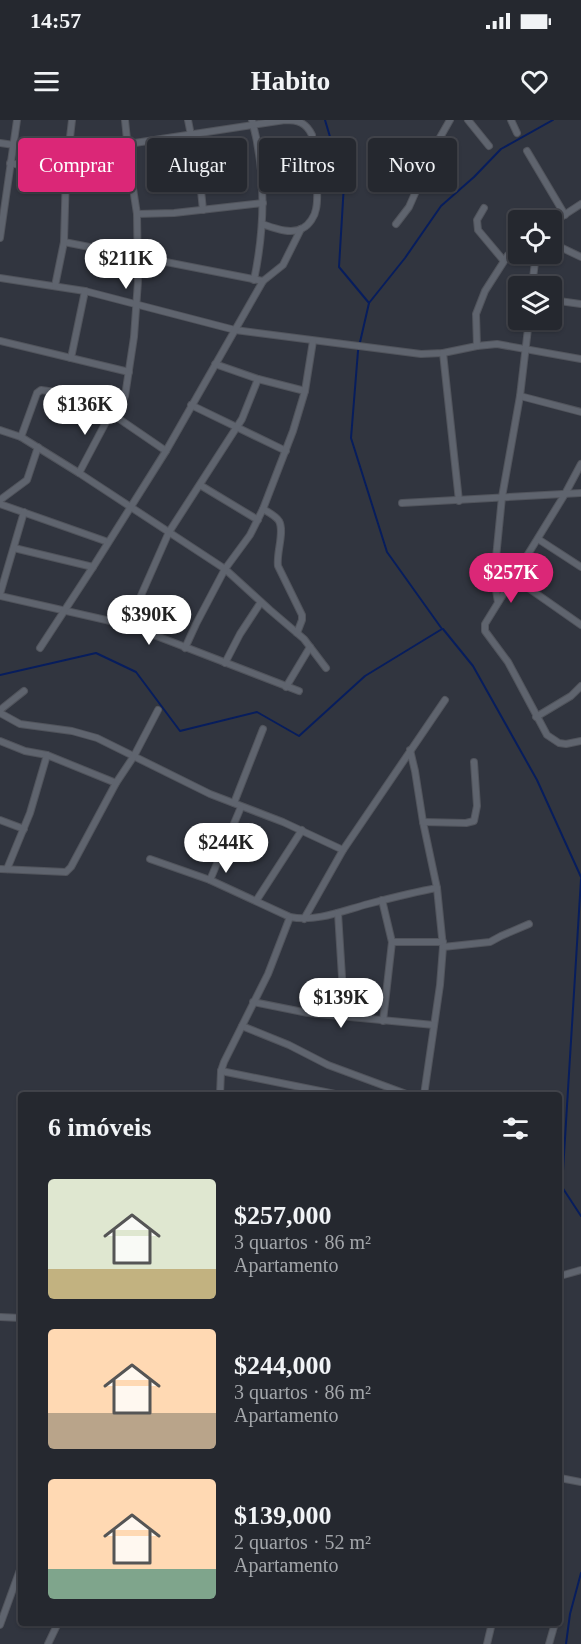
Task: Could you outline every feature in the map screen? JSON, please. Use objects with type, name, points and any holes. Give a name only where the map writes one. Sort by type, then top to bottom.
[{"type":"street","points":[[0,238],[17,120]]},
{"type":"street","points":[[70,138],[72,120]]},
{"type":"street","points":[[125,120],[127,138]]},
{"type":"street","points":[[188,120],[200,181],[203,210]]},
{"type":"street","points":[[40,648],[166,451],[263,281],[283,265],[316,210],[312,135],[304,124],[294,120],[253,123],[135,143]]},
{"type":"street","points":[[396,224],[409,207],[438,141],[450,120]]},
{"type":"street","points":[[468,120],[489,146]]},
{"type":"street","points":[[511,120],[517,133]]},
{"type":"street","points":[[253,123],[263,203],[259,257],[254,280]]},
{"type":"street","points":[[0,143],[14,145]]},
{"type":"street","points":[[527,151],[565,215]]},
{"type":"street","points":[[10,163],[18,164]]},
{"type":"street","points":[[55,286],[64,242],[65,192]]},
{"type":"street","points":[[79,473],[101,430],[125,396],[137,303],[137,214],[134,192]]},
{"type":"street","points":[[137,214],[263,203]]},
{"type":"street","points":[[562,217],[581,204]]},
{"type":"street","points":[[484,208],[477,220],[478,230],[504,261]]},
{"type":"street","points":[[262,224],[285,231],[302,230]]},
{"type":"street","points":[[64,242],[263,281]]},
{"type":"street","points":[[562,248],[581,257]]},
{"type":"street","points":[[477,346],[476,314],[485,291],[508,255]]},
{"type":"street","points":[[0,278],[85,291],[235,330],[313,341],[421,354],[443,353],[496,344],[581,359]]},
{"type":"street","points":[[71,358],[85,291]]},
{"type":"street","points":[[562,301],[581,304]]},
{"type":"street","points":[[498,602],[494,578],[502,497],[520,396],[528,330]]},
{"type":"street","points":[[0,341],[129,372]]},
{"type":"street","points":[[186,648],[225,569],[250,535],[263,509],[286,451],[304,391],[313,341]]},
{"type":"street","points":[[443,353],[459,501]]},
{"type":"street","points":[[215,364],[258,379],[304,391]]},
{"type":"street","points":[[128,625],[169,532],[242,419],[258,379]]},
{"type":"street","points":[[21,437],[37,393],[41,390],[121,404]]},
{"type":"street","points":[[520,396],[581,412]]},
{"type":"street","points":[[191,405],[286,451]]},
{"type":"street","points":[[112,414],[166,451]]},
{"type":"street","points":[[0,430],[21,437],[38,447],[225,569],[297,633],[326,668]]},
{"type":"street","points":[[38,447],[27,480],[0,502],[108,542]]},
{"type":"street","points":[[581,464],[485,624],[485,631],[508,662],[547,735],[553,741],[566,744],[581,741]]},
{"type":"street","points":[[200,485],[258,520]]},
{"type":"street","points":[[402,503],[581,493]]},
{"type":"street","points":[[263,509],[280,523],[278,566],[302,615],[297,633]]},
{"type":"street","points":[[24,512],[0,595],[128,625],[299,691]]},
{"type":"street","points":[[538,539],[581,567]]},
{"type":"street","points":[[14,548],[93,567]]},
{"type":"street","points":[[514,578],[581,625]]},
{"type":"street","points":[[225,663],[240,634],[261,602]]},
{"type":"street","points":[[286,687],[310,648]]},
{"type":"street","points":[[536,717],[571,696],[581,686]]},
{"type":"street","points":[[24,691],[0,711],[24,725],[85,734],[210,794],[302,830],[343,850]]},
{"type":"street","points":[[304,919],[343,850],[445,700]]},
{"type":"street","points":[[47,755],[24,829],[4,869],[66,872],[116,783],[134,756],[158,710]]},
{"type":"street","points":[[234,803],[263,729]]},
{"type":"street","points":[[0,741],[25,751],[47,755],[116,783]]},
{"type":"street","points":[[410,750],[437,888],[443,944],[440,985],[424,1092]]},
{"type":"street","points":[[423,822],[465,823],[474,821],[477,806],[474,762]]},
{"type":"street","points":[[210,880],[241,807]]},
{"type":"street","points":[[0,820],[24,829]]},
{"type":"street","points":[[256,901],[302,830]]},
{"type":"street","points":[[150,859],[210,880],[290,917],[304,919],[338,913],[382,900],[437,888]]},
{"type":"street","points":[[382,900],[392,942],[383,1021]]},
{"type":"street","points":[[338,913],[342,977],[341,1017]]},
{"type":"street","points":[[220,1092],[221,1071],[268,974],[290,917]]},
{"type":"street","points":[[392,942],[443,944],[490,942],[529,924]]},
{"type":"street","points":[[253,1002],[341,1017],[434,1025]]},
{"type":"street","points":[[242,1026],[290,1045],[328,1065],[402,1092]]},
{"type":"street","points":[[221,1071],[325,1092]]},
{"type":"street","points":[[296,1086],[296,1092]]},
{"type":"street","points":[[562,1275],[581,1270]]},
{"type":"street","points":[[0,1317],[18,1318]]},
{"type":"street","points":[[562,1478],[581,1482]]},
{"type":"street","points":[[0,1626],[18,1575]]},
{"type":"street","points":[[48,1644],[57,1626]]},
{"type":"street","points":[[487,1644],[491,1626]]},
{"type":"street","points":[[549,1644],[554,1626]]},
{"type":"waterway","points":[[0,675],[96,653],[136,672],[180,731],[257,712],[299,736],[365,676],[442,629],[387,552],[351,438],[358,351],[369,303],[339,267],[344,184],[325,120]]},
{"type":"waterway","points":[[369,303],[405,258],[441,206],[501,149],[553,120]]},
{"type":"waterway","points":[[443,629],[473,666],[537,780],[581,877]]},
{"type":"waterway","points":[[581,879],[562,1187],[581,1216]]},
{"type":"waterway","points":[[566,1644],[570,1614],[581,1573]]}]
